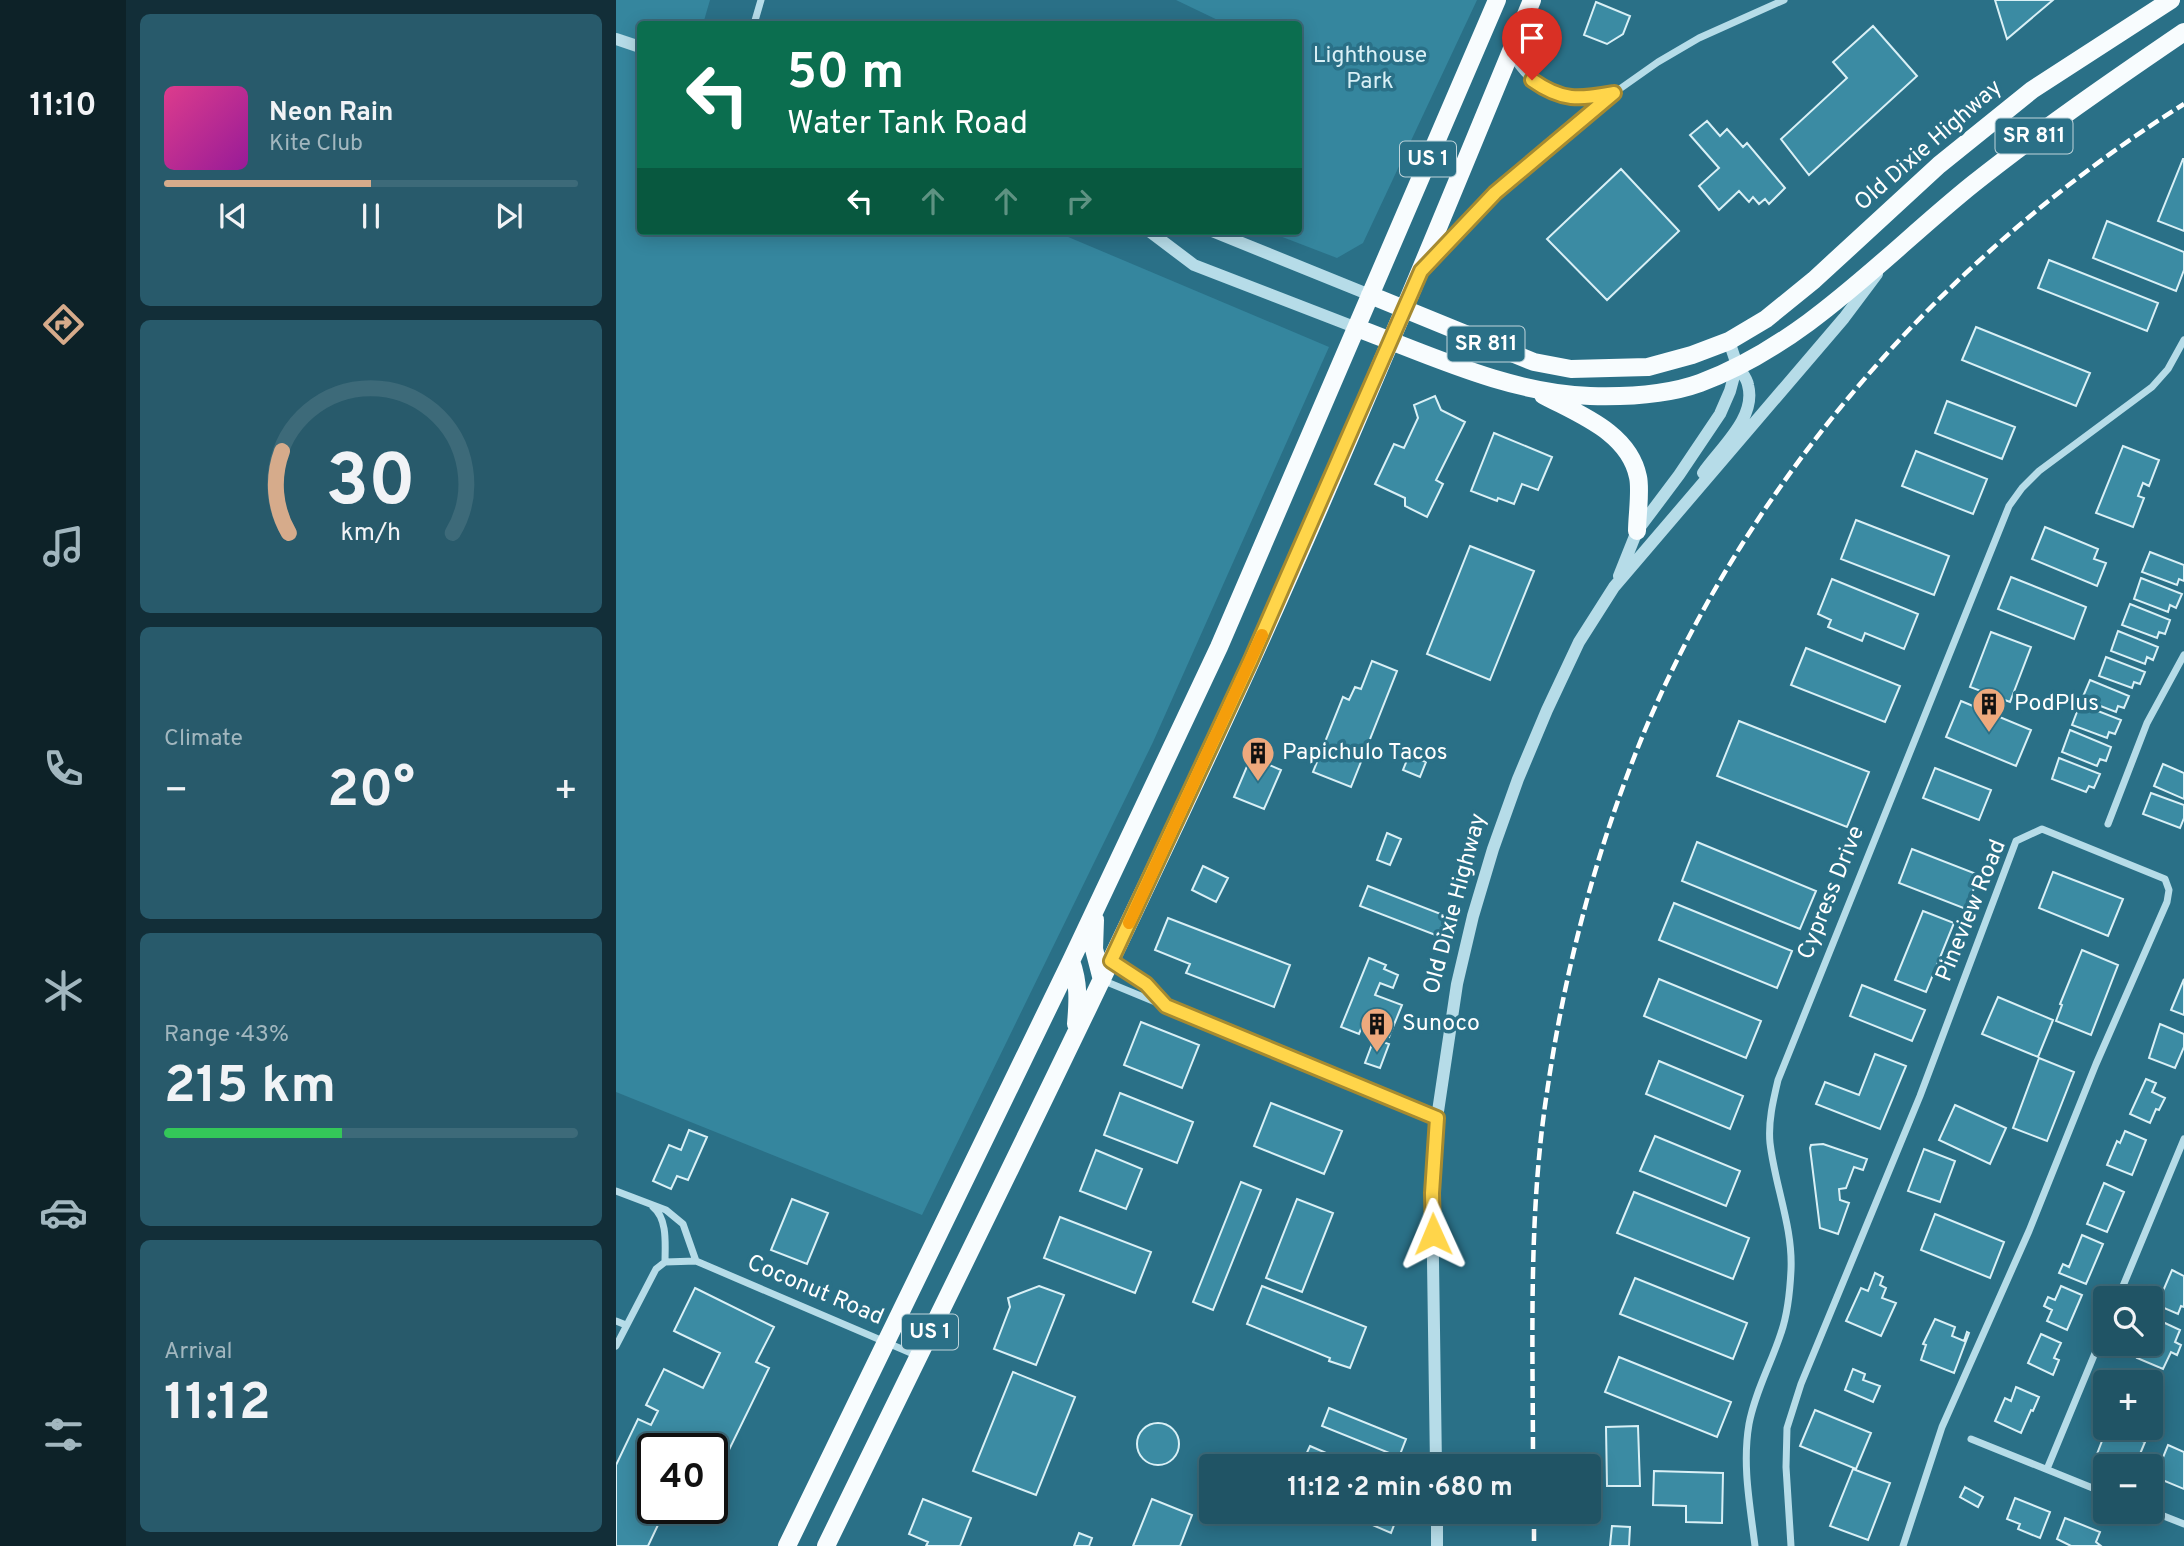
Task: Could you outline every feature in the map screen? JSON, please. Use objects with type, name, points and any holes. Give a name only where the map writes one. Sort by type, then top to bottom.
[{"type":"main road","name":"US 1","points":[[787,1546],[1096,909],[1219,647],[1497,0]]},
{"type":"main road","name":"US 1","points":[[826,1546],[1102,980],[1244,676],[1421,271],[1532,0]]},
{"type":"main road","name":"Old Dixie Highway","points":[[1370,295],[1534,362],[1571,369],[1648,367],[1692,355],[1730,341],[1766,319],[1814,280],[1939,165],[2032,90],[2171,0]]},
{"type":"main road","name":"Old Dixie Highway","points":[[1357,328],[1497,380],[1534,390],[1590,396],[1663,392],[1699,384],[1777,345],[2031,138],[2184,32]]},
{"type":"main road","points":[[1534,390],[1607,430],[1625,449],[1639,478],[1637,531]]},
{"type":"main road","points":[[1096,909],[1094,949],[1102,980]]},
{"type":"main road","points":[[1071,961],[1077,977],[1078,992],[1075,1034]]},
{"type":"street","points":[[755,21],[761,0]]},
{"type":"street","points":[[1421,271],[1495,193],[1614,93],[1658,62],[1699,38],[1784,0]]},
{"type":"street","points":[[616,39],[637,46]]},
{"type":"street","points":[[1510,54],[1523,73],[1562,97],[1578,99],[1614,93]]},
{"type":"street","points":[[1154,235],[1194,265],[1357,328]]},
{"type":"street","points":[[1222,235],[1370,295]]},
{"type":"street","name":"Old Dixie Highway","points":[[1436,1454],[1432,1193],[1437,1118],[1457,984],[1473,916],[1518,779],[1579,642],[1614,587],[1844,318],[1894,252]]},
{"type":"street","name":"Cypress Drive","points":[[1755,1546],[1745,1465],[1749,1422],[1781,1334],[1790,1293],[1789,1236],[1770,1141],[1770,1116],[1778,1080],[2009,506],[2039,471],[2152,387],[2168,369],[2184,340]]},
{"type":"street","points":[[1679,513],[1693,488],[1748,411],[1748,382],[1737,365],[1730,341]]},
{"type":"street","name":"Old Dixie Highway","points":[[1614,587],[1637,531],[1720,414],[1737,365]]},
{"type":"street","points":[[2108,824],[2147,723],[2184,655]]},
{"type":"street","name":"Pineview Road","points":[[1791,1546],[1786,1467],[1787,1428],[1801,1384],[1920,1096],[2016,841],[2042,829],[2165,879],[2169,890],[2029,1231],[1942,1427],[1903,1546]]},
{"type":"street","points":[[1111,961],[1146,984],[1166,1006]]},
{"type":"street","points":[[1102,980],[1437,1118]]},
{"type":"street","points":[[2123,1286],[2184,1139]]},
{"type":"street","points":[[616,1191],[666,1210],[683,1224],[696,1261],[665,1262],[656,1269],[616,1346]]},
{"type":"street","points":[[650,1205],[660,1212],[665,1234],[665,1262]]},
{"type":"street","name":"Coconut Road","points":[[696,1261],[918,1356]]},
{"type":"street","points":[[616,1321],[626,1325]]},
{"type":"street","points":[[2047,1469],[2094,1356]]},
{"type":"street","points":[[1971,1439],[2093,1488]]},
{"type":"street","points":[[2163,1516],[2184,1524]]},
{"type":"street","points":[[1437,1524],[1437,1546]]},
{"type":"green space","points":[[616,0],[710,0],[704,21],[637,21],[637,235],[1063,235],[1329,347],[1153,742],[922,1215],[616,1092]]},
{"type":"green space","name":"Lighthouse Park","points":[[1176,0],[1477,0],[1363,243],[1337,258],[1277,235],[1302,235],[1302,21],[1220,21]]},
{"type":"building","points":[[1995,0],[2053,0],[2007,39]]},
{"type":"building","points":[[1596,2],[1630,16],[1623,34],[1607,44],[1584,35]]},
{"type":"building","points":[[1873,26],[1917,76],[1809,175],[1781,139],[1847,78],[1833,62]]},
{"type":"building","points":[[1707,121],[1720,136],[1727,129],[1743,147],[1747,143],[1785,188],[1769,204],[1765,199],[1759,204],[1753,197],[1749,202],[1739,191],[1719,210],[1699,186],[1719,168],[1690,135]]},
{"type":"building","points":[[2184,159],[2184,231],[2158,221]]},
{"type":"building","points":[[1621,169],[1679,231],[1607,300],[1547,239]]},
{"type":"building","points":[[2107,221],[2184,252],[2184,270],[2176,291],[2093,258]]},
{"type":"building","points":[[2049,260],[2158,303],[2147,331],[2038,288]]},
{"type":"building","points":[[1976,327],[2090,373],[2076,406],[1962,360]]},
{"type":"building","points":[[1435,396],[1441,410],[1465,422],[1436,480],[1443,484],[1427,517],[1405,506],[1405,498],[1375,484],[1394,444],[1404,448],[1418,418],[1414,405]]},
{"type":"building","points":[[1947,401],[2015,427],[2002,459],[1935,433]]},
{"type":"building","points":[[1494,433],[1552,457],[1538,490],[1522,484],[1514,504],[1471,491]]},
{"type":"building","points":[[2123,446],[2159,460],[2149,486],[2143,483],[2138,496],[2144,498],[2133,527],[2096,513]]},
{"type":"building","points":[[1916,451],[1987,479],[1973,514],[1902,486]]},
{"type":"building","points":[[1856,520],[1949,556],[1934,595],[1841,559]]},
{"type":"building","points":[[2045,527],[2098,549],[2094,559],[2106,563],[2097,586],[2032,559]]},
{"type":"building","points":[[1470,546],[1534,571],[1490,680],[1427,654]]},
{"type":"building","points":[[2150,552],[2184,565],[2184,581],[2179,579],[2177,585],[2142,572]]},
{"type":"building","points":[[2011,577],[2086,607],[2074,639],[1998,609]]},
{"type":"building","points":[[2141,578],[2182,594],[2176,608],[2170,605],[2168,612],[2134,599]]},
{"type":"building","points":[[1832,579],[1918,614],[1904,649],[1865,633],[1862,641],[1828,627],[1831,620],[1818,614]]},
{"type":"building","points":[[2130,604],[2170,620],[2165,634],[2159,632],[2157,638],[2122,625]]},
{"type":"building","points":[[2118,631],[2158,647],[2153,660],[2147,657],[2145,664],[2111,651]]},
{"type":"building","points":[[1991,632],[2031,647],[2010,702],[1970,687]]},
{"type":"building","points":[[1806,648],[1900,686],[1885,722],[1791,685]]},
{"type":"building","points":[[2106,657],[2145,672],[2140,684],[2134,682],[2132,688],[2099,676]]},
{"type":"building","points":[[1372,661],[1397,671],[1351,787],[1313,772],[1343,697],[1349,700],[1355,687],[1361,689]]},
{"type":"building","points":[[2090,680],[2129,696],[2124,708],[2118,706],[2116,712],[2082,699]]},
{"type":"building","name":"PodPlus","points":[[1961,701],[2031,730],[2016,766],[1946,737]]},
{"type":"building","points":[[2080,704],[2121,720],[2115,734],[2109,732],[2107,738],[2072,725]]},
{"type":"building","points":[[1739,721],[1869,772],[1847,827],[1717,776]]},
{"type":"building","points":[[2070,730],[2111,747],[2106,761],[2100,759],[2097,766],[2062,752]]},
{"type":"building","points":[[1409,755],[1426,762],[1420,777],[1403,770]]},
{"type":"building","name":"Papichulo Tacos","points":[[1251,757],[1281,770],[1264,809],[1234,797]]},
{"type":"building","points":[[2059,758],[2100,774],[2094,788],[2089,786],[2086,792],[2052,779]]},
{"type":"building","points":[[2163,764],[2184,773],[2184,799],[2154,786]]},
{"type":"building","points":[[1935,768],[1991,790],[1979,820],[1923,798]]},
{"type":"building","points":[[2151,793],[2184,805],[2184,818],[2180,828],[2143,814]]},
{"type":"building","points":[[1387,833],[1401,839],[1390,865],[1377,860]]},
{"type":"building","points":[[1697,842],[1816,891],[1800,929],[1682,881]]},
{"type":"building","points":[[1912,849],[1979,875],[1966,909],[1899,883]]},
{"type":"building","points":[[1203,866],[1228,878],[1216,902],[1192,890]]},
{"type":"building","points":[[2053,872],[2123,899],[2108,936],[2039,908]]},
{"type":"building","points":[[1368,886],[1446,916],[1438,936],[1360,906]]},
{"type":"building","points":[[1674,903],[1792,951],[1777,988],[1659,940]]},
{"type":"building","points":[[1923,911],[1954,923],[1926,992],[1895,980]]},
{"type":"building","points":[[1168,918],[1290,965],[1274,1007],[1186,973],[1190,964],[1155,950]]},
{"type":"building","points":[[2082,950],[2118,965],[2091,1035],[2056,1021]]},
{"type":"building","points":[[1369,958],[1386,965],[1384,969],[1398,975],[1393,988],[1380,983],[1375,995],[1402,1005],[1389,1037],[1362,1026],[1359,1034],[1341,1027]]},
{"type":"building","points":[[1659,979],[1761,1021],[1746,1058],[1644,1016]]},
{"type":"building","points":[[2184,979],[2184,1015],[2171,1010]]},
{"type":"building","points":[[1862,985],[1925,1010],[1912,1041],[1850,1016]]},
{"type":"building","points":[[1998,997],[2053,1020],[2038,1057],[1982,1034]]},
{"type":"building","points":[[1141,1022],[1199,1045],[1182,1088],[1124,1065]]},
{"type":"building","points":[[2160,1024],[2184,1034],[2184,1047],[2175,1068],[2149,1058]]},
{"type":"building","name":"Sunoco","points":[[1374,1039],[1389,1044],[1380,1068],[1365,1063]]},
{"type":"building","points":[[1875,1054],[1906,1066],[1880,1129],[1816,1104],[1825,1082],[1859,1095]]},
{"type":"building","points":[[2039,1058],[2074,1072],[2047,1141],[2013,1128]]},
{"type":"building","points":[[1659,1061],[1743,1096],[1730,1129],[1646,1094]]},
{"type":"building","points":[[2146,1079],[2156,1083],[2152,1092],[2165,1098],[2150,1123],[2130,1114]]},
{"type":"building","points":[[1120,1093],[1193,1122],[1177,1163],[1104,1135]]},
{"type":"building","points":[[1271,1103],[1342,1131],[1324,1174],[1254,1146]]},
{"type":"building","points":[[1955,1105],[2006,1128],[1990,1164],[1939,1140]]},
{"type":"building","points":[[689,1130],[707,1137],[688,1180],[677,1176],[671,1189],[653,1181],[669,1145],[681,1150]]},
{"type":"building","points":[[2125,1131],[2146,1140],[2132,1175],[2107,1165],[2117,1141],[2120,1143]]},
{"type":"building","points":[[1655,1136],[1740,1171],[1726,1206],[1640,1171]]},
{"type":"building","points":[[1823,1144],[1867,1159],[1863,1170],[1854,1167],[1846,1188],[1839,1189],[1840,1200],[1849,1203],[1838,1234],[1820,1228],[1810,1148],[1811,1145]]},
{"type":"building","points":[[1924,1149],[1955,1161],[1940,1202],[1908,1191]]},
{"type":"building","points":[[1096,1150],[1142,1169],[1126,1209],[1080,1191]]},
{"type":"building","points":[[1241,1182],[1261,1190],[1213,1310],[1193,1302]]},
{"type":"building","points":[[2104,1183],[2124,1192],[2107,1232],[2087,1224]]},
{"type":"building","points":[[1634,1192],[1749,1238],[1733,1279],[1617,1233]]},
{"type":"building","points":[[792,1199],[828,1213],[807,1264],[771,1250]]},
{"type":"building","points":[[1297,1199],[1333,1213],[1302,1292],[1266,1278]]},
{"type":"building","points":[[1935,1214],[2004,1242],[1990,1278],[1921,1250]]},
{"type":"building","points":[[1060,1217],[1151,1252],[1135,1293],[1044,1258]]},
{"type":"building","points":[[2082,1235],[2103,1244],[2086,1284],[2059,1273],[2063,1264],[2069,1267]]},
{"type":"building","points":[[2172,1270],[2184,1276],[2184,1307],[2181,1306],[2178,1314],[2163,1308],[2163,1291]]},
{"type":"building","points":[[1875,1273],[1883,1277],[1880,1285],[1886,1288],[1882,1298],[1896,1303],[1881,1336],[1846,1321],[1861,1288],[1868,1291]]},
{"type":"building","points":[[1635,1278],[1747,1323],[1733,1359],[1620,1314]]},
{"type":"building","points":[[1039,1286],[1064,1295],[1036,1365],[994,1349],[1010,1307],[1008,1298]]},
{"type":"building","points":[[1262,1286],[1366,1327],[1350,1368],[1247,1324]]},
{"type":"building","points":[[2061,1286],[2082,1295],[2067,1330],[2047,1321],[2052,1310],[2044,1306],[2048,1297],[2055,1300]]},
{"type":"building","points":[[695,1288],[774,1327],[756,1362],[769,1368],[728,1452],[728,1433],[637,1433],[637,1524],[658,1524],[648,1546],[616,1546],[616,1465],[638,1419],[651,1425],[658,1411],[646,1405],[664,1369],[703,1388],[720,1353],[674,1331]]},
{"type":"building","points":[[1935,1319],[1955,1327],[1952,1336],[1964,1341],[1967,1332],[1969,1333],[1954,1373],[1921,1360],[1926,1345],[1923,1344]]},
{"type":"building","points":[[2163,1322],[2180,1330],[2175,1342],[2181,1345],[2177,1355],[2171,1352],[2163,1369],[2137,1358],[2163,1356]]},
{"type":"building","points":[[2041,1334],[2061,1343],[2054,1358],[2059,1360],[2053,1375],[2028,1363]]},
{"type":"building","points":[[1619,1357],[1731,1402],[1717,1437],[1605,1392]]},
{"type":"building","points":[[1853,1369],[1865,1374],[1863,1380],[1880,1386],[1873,1402],[1845,1390]]},
{"type":"building","points":[[1013,1372],[1075,1397],[1036,1495],[973,1471]]},
{"type":"building","points":[[2016,1387],[2039,1397],[2021,1433],[1995,1421],[2005,1398],[2011,1401]]},
{"type":"building","points":[[1329,1408],[1406,1439],[1400,1454],[1392,1454],[1322,1426]]},
{"type":"building","points":[[1815,1410],[1871,1433],[1856,1469],[1800,1446]]},
{"type":"building","points":[[1158,1423],[1173,1429],[1179,1444],[1173,1459],[1158,1465],[1143,1459],[1137,1444],[1143,1429]]},
{"type":"building","points":[[1638,1426],[1640,1486],[1607,1486],[1606,1427]]},
{"type":"building","points":[[2102,1440],[2145,1442],[2140,1454],[2097,1454]]},
{"type":"building","points":[[2168,1445],[2184,1452],[2184,1489],[2163,1480],[2163,1457]]},
{"type":"building","points":[[1310,1446],[1328,1454],[1306,1454]]},
{"type":"building","points":[[1853,1469],[1890,1483],[1868,1540],[1830,1526]]},
{"type":"building","points":[[1654,1471],[1723,1473],[1722,1523],[1686,1522],[1686,1506],[1653,1505]]},
{"type":"building","points":[[1965,1487],[1983,1497],[1978,1507],[1960,1497]]},
{"type":"building","points":[[2015,1498],[2050,1512],[2040,1538],[2018,1529],[2020,1524],[2007,1519]]},
{"type":"building","points":[[923,1499],[971,1518],[960,1546],[926,1546],[928,1542],[909,1534]]},
{"type":"building","points":[[1152,1499],[1192,1515],[1180,1546],[1133,1546]]},
{"type":"building","points":[[2065,1518],[2100,1532],[2096,1542],[2101,1546],[2071,1546],[2057,1539]]},
{"type":"building","points":[[1370,1524],[1394,1524],[1391,1533]]},
{"type":"building","points":[[1612,1526],[1630,1527],[1629,1546],[1610,1546]]},
{"type":"building","points":[[1079,1533],[1092,1538],[1089,1546],[1074,1546]]},
{"type":"railway","points":[[1533,1454],[1532,1326],[1537,1185],[1547,1092],[1563,999],[1585,908],[1612,818],[1645,730],[1690,635],[1742,544],[1801,458],[1867,376],[1938,300],[2016,228],[2098,163],[2184,104]]},
{"type":"railway","points":[[1534,1524],[1534,1546]]},
{"type":"slow traffic","points":[[1129,923],[1262,635]]},
{"type":"place","name":"PodPlus","points":[[1989,734]]},
{"type":"place","name":"Papichulo Tacos","points":[[1258,783]]},
{"type":"place","name":"Sunoco","points":[[1377,1054]]},
{"type":"route","points":[[1433,1234],[1432,1193],[1437,1118],[1166,1006],[1146,984],[1111,961],[1250,662],[1421,271],[1495,193],[1614,93],[1578,99],[1562,97],[1545,90],[1532,80]]}]
